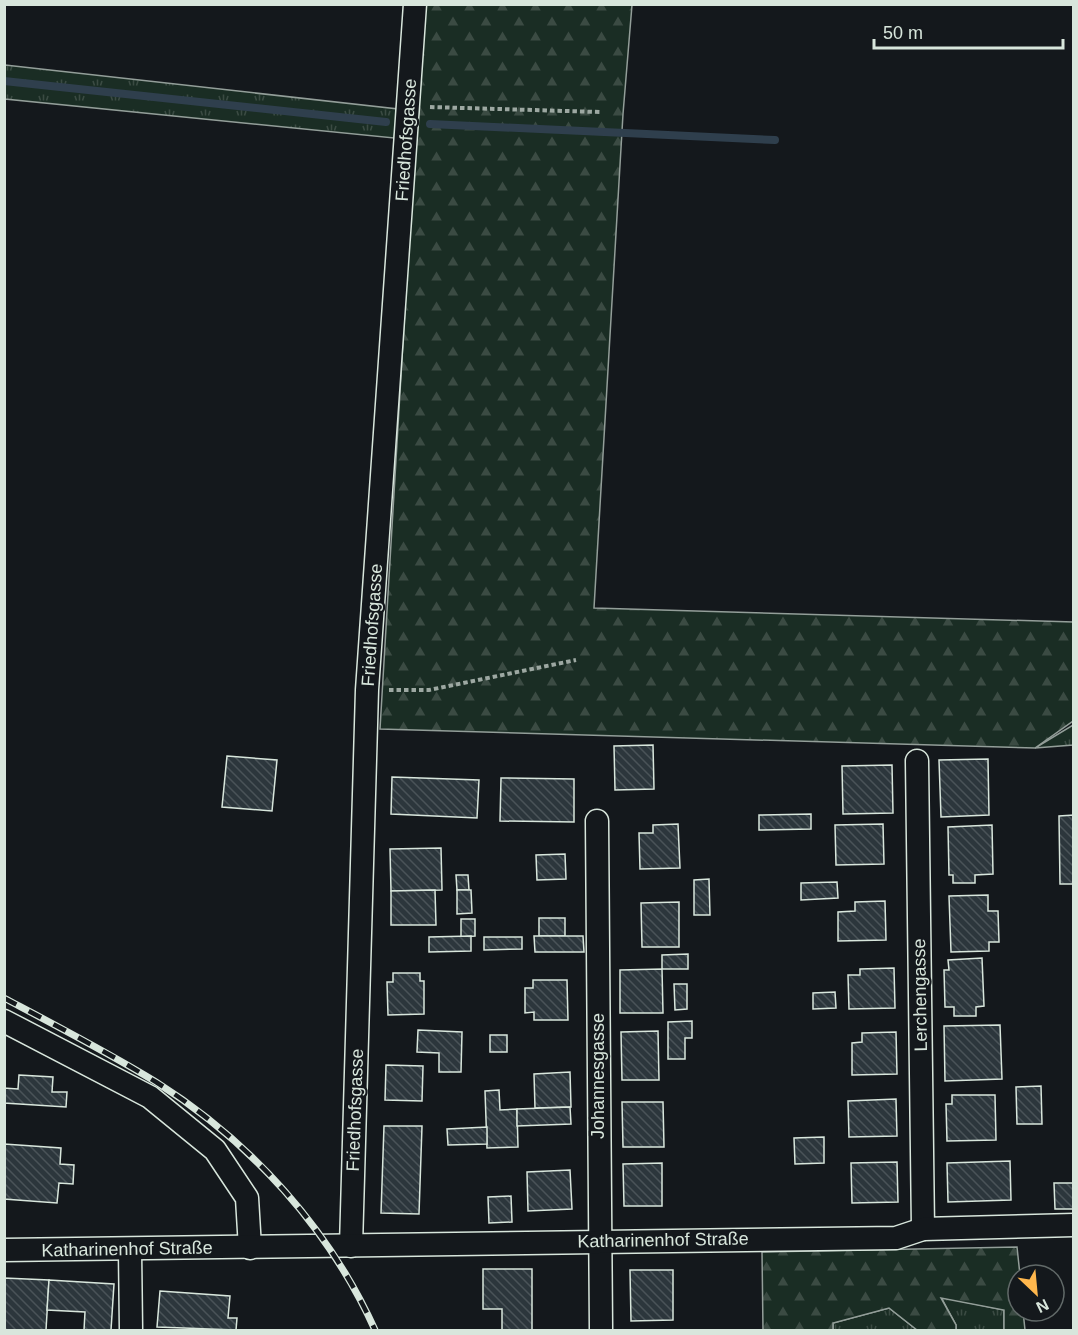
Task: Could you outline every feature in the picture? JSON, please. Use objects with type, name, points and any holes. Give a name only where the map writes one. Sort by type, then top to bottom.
[{"type":"street","name":"Friedhofsgasse","points":[[351,1246],[367,690],[415,4]]},
{"type":"street","name":"Lerchengasse","points":[[917,761],[923,1229]]},
{"type":"street","name":"Johannesgasse","points":[[597,821],[601,1330]]},
{"type":"street","points":[[4,1021],[150,1098],[214,1150],[247,1198],[250,1248]]},
{"type":"street","name":"Katharinenhof Straße","points":[[4,1250],[896,1238],[923,1229],[1074,1225]]},
{"type":"street","points":[[130,1250],[131,1330]]},
{"type":"path","points":[[408,106],[600,112]]},
{"type":"path","points":[[367,690],[429,690],[576,660]]},
{"type":"green space","points":[[423,5],[632,5],[623,114],[594,608],[1073,622],[1073,721],[1035,748],[380,729]]},
{"type":"green space","points":[[5,65],[398,109],[394,138],[5,99]]},
{"type":"green space","points":[[1073,725],[1073,745],[1035,748]]},
{"type":"green space","points":[[1017,1247],[1019,1263],[1006,1263],[1006,1323],[1024,1323],[1025,1330],[1004,1330],[1004,1310],[941,1298],[956,1325],[956,1330],[917,1330],[889,1308],[833,1323],[833,1330],[763,1330],[762,1252]]},
{"type":"green space","points":[[941,1297],[1004,1310],[1004,1330],[956,1330],[956,1325]]},
{"type":"green space","points":[[889,1308],[917,1330],[833,1330],[833,1323]]},
{"type":"building","points":[[653,745],[654,789],[615,790],[614,746]]},
{"type":"building","points":[[227,756],[277,760],[272,811],[222,807]]},
{"type":"building","points":[[988,759],[989,815],[941,817],[939,760]]},
{"type":"building","points":[[892,765],[893,813],[843,814],[842,766]]},
{"type":"building","points":[[392,777],[479,780],[477,818],[391,814]]},
{"type":"building","points":[[501,778],[574,779],[574,822],[500,821]]},
{"type":"building","points":[[811,814],[811,829],[759,830],[759,815]]},
{"type":"building","points":[[1074,815],[1074,884],[1060,884],[1059,816]]},
{"type":"building","points":[[678,824],[680,868],[640,869],[639,833],[653,833],[653,825]]},
{"type":"building","points":[[883,824],[884,864],[836,865],[835,825]]},
{"type":"building","points":[[992,825],[993,874],[975,875],[975,883],[953,883],[953,875],[949,875],[948,827]]},
{"type":"building","points":[[441,848],[442,890],[391,891],[390,849]]},
{"type":"building","points":[[565,854],[566,879],[537,880],[536,855]]},
{"type":"building","points":[[456,875],[468,875],[469,890],[457,890]]},
{"type":"building","points":[[709,879],[710,915],[694,915],[694,880]]},
{"type":"building","points":[[837,882],[838,898],[801,900],[801,883]]},
{"type":"building","points":[[435,890],[436,925],[391,925],[391,891]]},
{"type":"building","points":[[457,890],[471,890],[472,913],[457,914]]},
{"type":"building","points":[[988,895],[988,911],[998,911],[999,942],[989,942],[989,951],[951,952],[949,896]]},
{"type":"building","points":[[885,901],[886,940],[838,941],[838,912],[855,911],[855,902]]},
{"type":"building","points":[[679,902],[679,947],[642,947],[641,903]]},
{"type":"building","points":[[539,918],[565,918],[565,936],[539,936]]},
{"type":"building","points":[[461,919],[475,919],[475,936],[461,937]]},
{"type":"building","points":[[471,936],[471,951],[429,952],[429,937]]},
{"type":"building","points":[[534,936],[583,936],[584,952],[535,952]]},
{"type":"building","points":[[484,937],[522,937],[522,949],[484,950]]},
{"type":"building","points":[[688,954],[688,969],[662,969],[662,955]]},
{"type":"building","points":[[982,958],[984,1006],[976,1007],[976,1016],[954,1016],[954,1007],[945,1007],[944,970],[949,970],[948,960]]},
{"type":"building","points":[[894,968],[895,1008],[849,1009],[848,975],[860,975],[860,969]]},
{"type":"building","points":[[662,969],[663,1013],[620,1013],[620,970]]},
{"type":"building","points":[[393,973],[420,973],[420,981],[424,981],[424,1014],[388,1015],[387,982],[393,982]]},
{"type":"building","points":[[533,980],[567,980],[568,1020],[534,1020],[534,1012],[525,1013],[525,988],[533,988]]},
{"type":"building","points":[[674,984],[687,984],[687,1009],[675,1010]]},
{"type":"building","points":[[835,992],[836,1008],[813,1009],[813,993]]},
{"type":"building","points":[[692,1021],[692,1038],[685,1038],[685,1059],[668,1059],[668,1022]]},
{"type":"building","points":[[1000,1025],[1002,1079],[945,1081],[944,1026]]},
{"type":"building","points":[[418,1030],[462,1032],[461,1072],[439,1072],[439,1053],[417,1052]]},
{"type":"building","points":[[658,1031],[659,1080],[622,1080],[621,1032]]},
{"type":"building","points":[[896,1032],[897,1074],[852,1075],[852,1043],[862,1042],[862,1033]]},
{"type":"building","points":[[490,1035],[507,1035],[507,1052],[490,1052]]},
{"type":"building","points":[[386,1065],[423,1066],[422,1101],[385,1100]]},
{"type":"building","points":[[570,1072],[571,1107],[535,1108],[534,1074]]},
{"type":"building","points":[[19,1075],[53,1077],[52,1092],[67,1092],[66,1107],[4,1103],[4,1088],[18,1089]]},
{"type":"building","points":[[1041,1086],[1042,1124],[1017,1124],[1016,1087]]},
{"type":"building","points":[[499,1090],[500,1110],[517,1109],[518,1147],[487,1148],[485,1091]]},
{"type":"building","points":[[952,1095],[995,1095],[996,1140],[947,1141],[946,1104],[952,1104]]},
{"type":"building","points":[[896,1099],[897,1136],[849,1137],[848,1101]]},
{"type":"building","points":[[622,1102],[663,1102],[664,1147],[623,1147]]},
{"type":"building","points":[[570,1107],[571,1124],[517,1126],[517,1109]]},
{"type":"building","points":[[384,1126],[422,1126],[419,1214],[381,1213]]},
{"type":"building","points":[[487,1127],[487,1144],[448,1145],[447,1129]]},
{"type":"building","points":[[824,1137],[824,1163],[795,1164],[794,1138]]},
{"type":"building","points":[[4,1144],[61,1148],[60,1164],[74,1165],[73,1184],[59,1183],[57,1203],[4,1199]]},
{"type":"building","points":[[1010,1161],[1011,1200],[948,1202],[947,1163]]},
{"type":"building","points":[[897,1162],[898,1202],[852,1203],[851,1163]]},
{"type":"building","points":[[662,1163],[662,1206],[624,1206],[623,1164]]},
{"type":"building","points":[[570,1170],[572,1209],[528,1211],[527,1172]]},
{"type":"building","points":[[1054,1183],[1074,1183],[1074,1209],[1055,1209]]},
{"type":"building","points":[[511,1196],[512,1222],[489,1223],[488,1197]]},
{"type":"building","points":[[483,1269],[532,1269],[532,1330],[502,1330],[502,1309],[483,1309]]},
{"type":"building","points":[[630,1270],[673,1270],[673,1320],[631,1321]]},
{"type":"building","points":[[4,1278],[49,1280],[46,1330],[4,1330]]},
{"type":"building","points":[[49,1280],[114,1284],[111,1330],[84,1330],[85,1312],[47,1310]]},
{"type":"building","points":[[160,1291],[230,1296],[228,1318],[237,1318],[236,1330],[157,1327]]},
{"type":"waterway","points":[[4,81],[386,122]]},
{"type":"waterway","points":[[430,124],[775,140]]},
{"type":"railway","points":[[4,998],[156,1082],[224,1132],[284,1190],[311,1223],[335,1257],[375,1330]]}]
